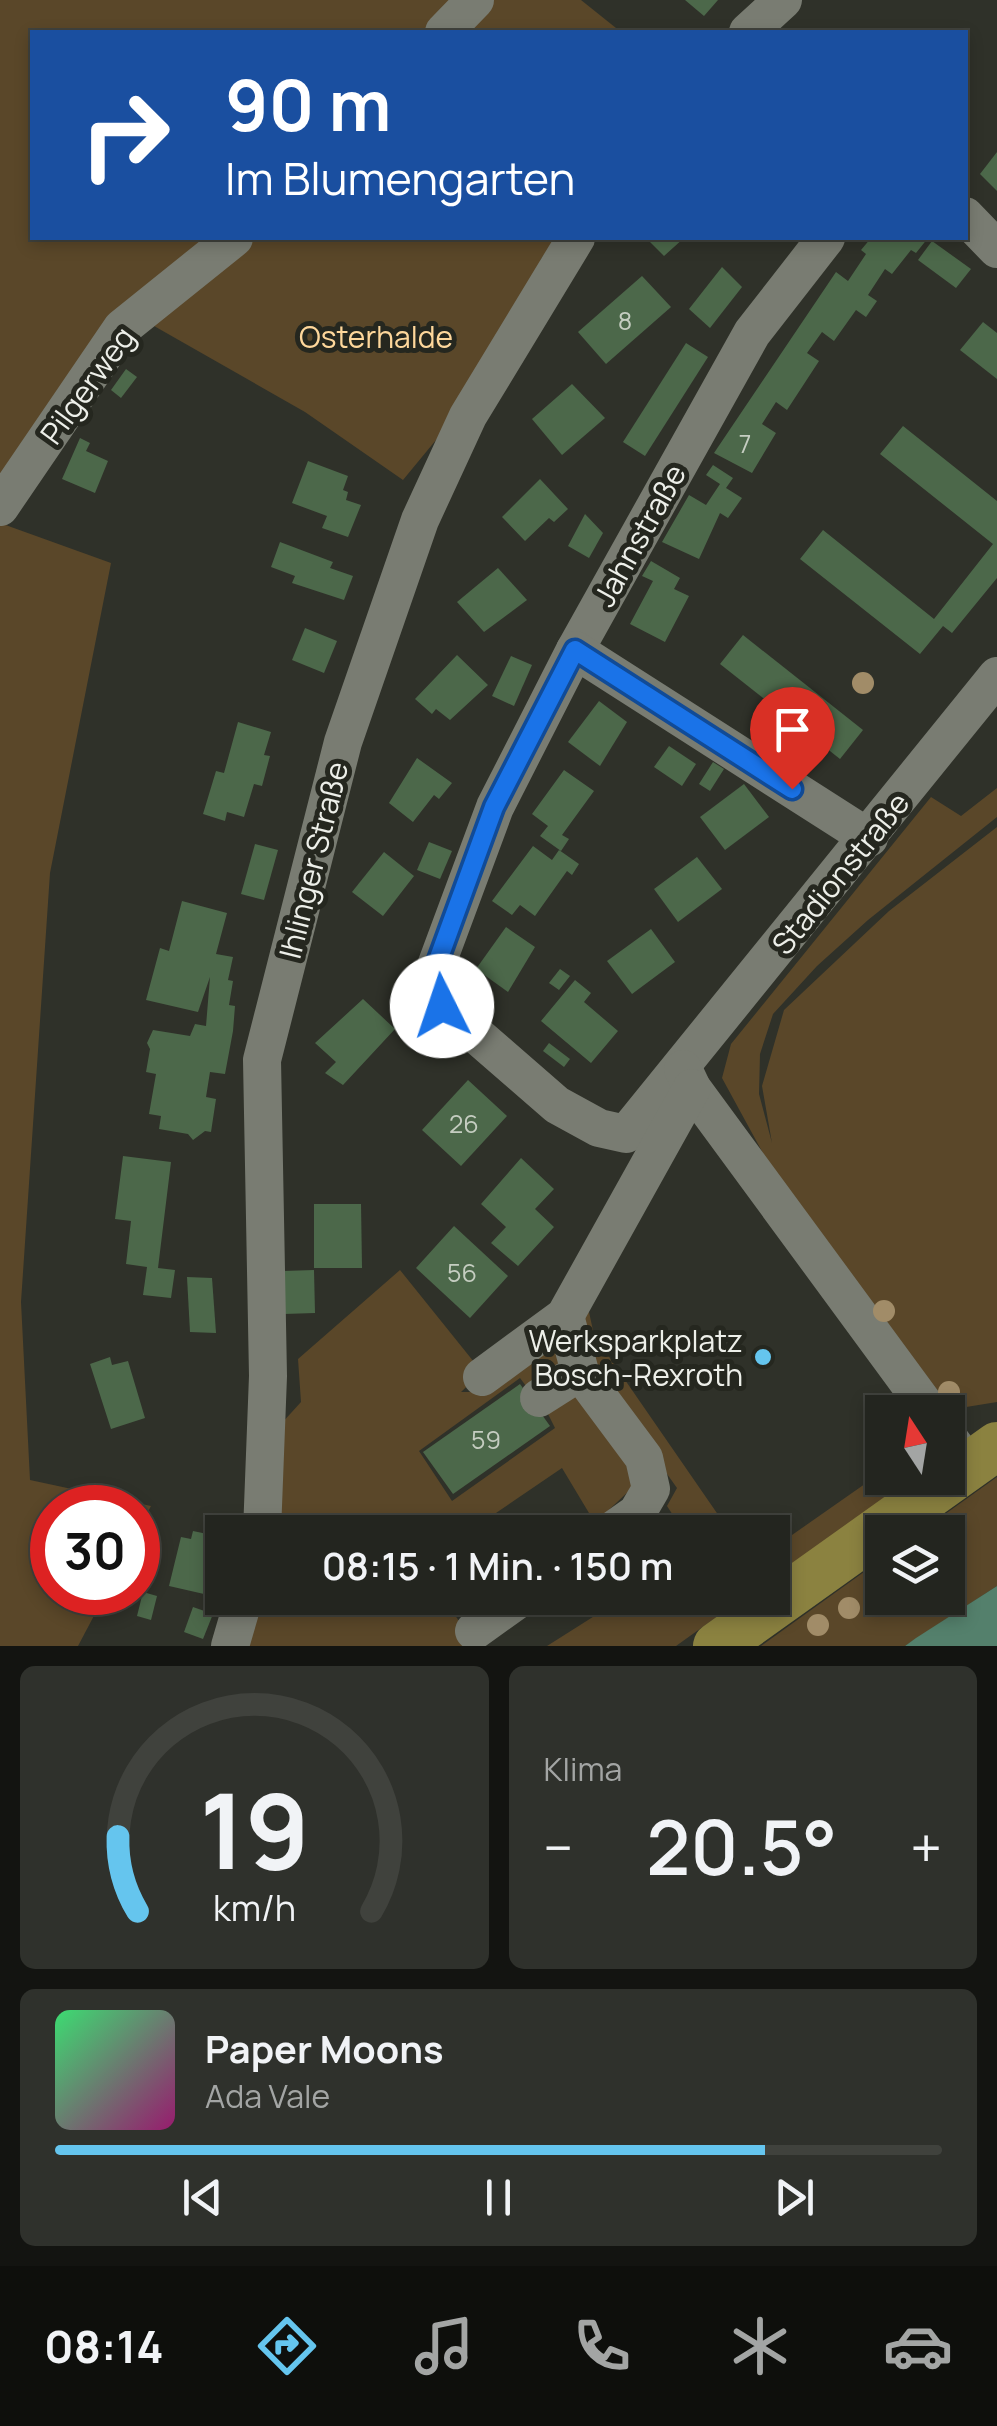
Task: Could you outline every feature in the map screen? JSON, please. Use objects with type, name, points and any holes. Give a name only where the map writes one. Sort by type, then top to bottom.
[{"type":"main road","points":[[717,1646],[971,1450]]},
{"type":"street","points":[[446,30],[475,0]]},
{"type":"street","points":[[750,30],[783,0]]},
{"type":"street","points":[[968,219],[997,249]]},
{"type":"street","name":"Pilgerweg","points":[[0,507],[122,328],[232,240]]},
{"type":"street","name":"Ihlinger Straße","points":[[263,1515],[268,1360],[262,1060],[343,742],[420,520],[468,416],[575,240]]},
{"type":"street","name":"Jahnstraße","points":[[687,1078],[626,1134],[599,1128],[556,1104],[442,1006],[433,974],[494,807],[575,650],[752,332],[824,240]]},
{"type":"street","points":[[575,650],[869,838]]},
{"type":"street","name":"Stadionstraße","points":[[687,1078],[997,676]]},
{"type":"street","points":[[482,1377],[565,1316],[687,1078],[918,1395]]},
{"type":"street","points":[[565,1316],[580,1372],[644,1458],[650,1489],[634,1515]]},
{"type":"street","points":[[539,1398],[580,1372]]},
{"type":"street","points":[[230,1646],[239,1615]]},
{"type":"street","points":[[474,1631],[496,1615]]},
{"type":"green space","name":"Osterhalde","points":[[0,0],[581,0],[618,30],[30,30],[30,240],[555,240],[541,259],[506,355],[403,480],[305,412],[140,318],[0,499]]},
{"type":"green space","points":[[0,523],[111,563],[50,873],[21,1302],[30,1480],[53,1485],[30,1485],[30,1615],[94,1615],[78,1646],[0,1646]]},
{"type":"green space","points":[[997,788],[997,817],[868,920],[817,966],[773,1014],[760,1054],[759,1094],[772,1143],[762,1086],[784,1010],[889,911],[997,827],[997,1402],[965,1407],[965,1395],[934,1395],[783,1190],[722,1078],[731,1044],[931,797],[961,816]]},
{"type":"green space","points":[[400,1270],[482,1372],[461,1392],[479,1392],[549,1341],[568,1363],[526,1386],[520,1378],[419,1451],[452,1501],[555,1428],[546,1410],[583,1390],[626,1461],[632,1488],[603,1515],[590,1515],[562,1468],[493,1515],[273,1515],[281,1424],[301,1402],[298,1359]]},
{"type":"green space","points":[[589,1312],[594,1335],[718,1515],[673,1515],[667,1506],[677,1488],[584,1357],[583,1315]]},
{"type":"green space","points":[[997,1477],[997,1586],[965,1607],[965,1515],[944,1515]]},
{"type":"green space","points":[[865,1484],[865,1495],[891,1495],[790,1565],[790,1536]]},
{"type":"green space","points":[[865,1571],[865,1615],[953,1615],[905,1646],[761,1646]]},
{"type":"green space","points":[[248,1615],[455,1615],[475,1646],[238,1646]]},
{"type":"green space","points":[[596,1615],[719,1615],[676,1646],[547,1646]]},
{"type":"shaded area","points":[[997,1586],[997,1646],[905,1646],[952,1615],[965,1615],[965,1607]]},
{"type":"building","points":[[685,0],[718,0],[704,16]]},
{"type":"building","points":[[997,152],[997,191],[980,174]]},
{"type":"building","points":[[648,240],[682,240],[664,256]]},
{"type":"building","points":[[869,240],[926,240],[916,253],[911,250],[892,274],[885,269],[868,295],[877,301],[866,317],[856,310],[834,341],[822,332],[807,353],[819,361],[787,410],[776,402],[762,424],[776,433],[752,473],[714,453],[836,272],[848,281],[866,254],[861,250]]},
{"type":"building","points":[[932,241],[971,269],[956,288],[918,260]]},
{"type":"building","points":[[722,267],[742,287],[710,328],[689,309]]},
{"type":"building","points":[[642,276],[671,307],[606,364],[578,332]]},
{"type":"building","points":[[983,322],[997,333],[997,379],[960,350]]},
{"type":"building","points":[[686,343],[708,357],[645,456],[623,442]]},
{"type":"building","points":[[126,369],[137,377],[121,398],[111,390]]},
{"type":"building","points":[[572,384],[605,418],[562,455],[532,419]]},
{"type":"building","points":[[903,426],[997,501],[997,578],[952,633],[943,626],[920,654],[800,559],[823,530],[934,619],[993,544],[880,454]]},
{"type":"building","points":[[80,438],[90,443],[86,451],[108,461],[95,493],[62,479]]},
{"type":"building","points":[[308,461],[348,476],[343,490],[348,492],[346,500],[361,505],[348,537],[322,528],[327,516],[292,503]]},
{"type":"building","points":[[713,465],[733,478],[726,488],[742,498],[728,518],[720,513],[699,559],[662,542],[689,495],[706,505],[720,484],[706,475]]},
{"type":"building","points":[[540,479],[568,509],[554,522],[549,518],[525,541],[502,517]]},
{"type":"building","points":[[585,514],[603,533],[589,558],[568,546]]},
{"type":"building","points":[[280,542],[333,562],[330,568],[353,576],[344,600],[292,583],[295,576],[271,567]]},
{"type":"building","points":[[651,561],[680,578],[674,589],[689,596],[665,642],[630,624],[653,581],[642,576]]},
{"type":"building","points":[[498,568],[527,600],[484,632],[457,602]]},
{"type":"building","points":[[305,628],[337,641],[324,673],[292,660]]},
{"type":"building","points":[[743,635],[863,730],[840,759],[720,664]]},
{"type":"building","points":[[457,655],[488,685],[450,720],[436,709],[432,714],[415,699]]},
{"type":"building","points":[[511,656],[532,665],[514,706],[492,696]]},
{"type":"building","points":[[599,701],[627,722],[600,766],[568,742]]},
{"type":"building","points":[[238,722],[271,732],[264,755],[270,756],[262,786],[254,784],[244,817],[227,812],[225,821],[203,814],[216,771],[224,773]]},
{"type":"building","points":[[669,746],[696,764],[682,786],[654,767]]},
{"type":"building","points":[[417,758],[452,783],[439,799],[434,795],[413,822],[389,803]]},
{"type":"building","points":[[713,762],[724,769],[710,791],[699,784]]},
{"type":"building","points":[[564,770],[594,791],[562,835],[569,839],[561,851],[540,836],[548,826],[532,814]]},
{"type":"building","points":[[744,784],[769,817],[725,850],[700,817]]},
{"type":"building","points":[[429,842],[452,851],[440,879],[417,870]]},
{"type":"building","points":[[255,844],[278,850],[264,900],[241,894]]},
{"type":"building","points":[[533,846],[552,860],[559,850],[579,864],[572,875],[567,871],[535,916],[520,905],[512,915],[492,901]]},
{"type":"building","points":[[384,852],[414,876],[383,916],[352,892]]},
{"type":"building","points":[[697,857],[722,889],[678,922],[654,889]]},
{"type":"building","points":[[182,901],[227,913],[216,954],[233,957],[228,980],[233,981],[229,1005],[235,1006],[225,1074],[210,1072],[206,1097],[216,1099],[211,1132],[205,1131],[193,1140],[188,1134],[159,1129],[161,1116],[149,1114],[156,1074],[146,1072],[150,1049],[147,1043],[153,1030],[190,1036],[195,1024],[206,1026],[210,977],[198,1012],[146,1000],[160,948],[169,951]]},
{"type":"building","points":[[506,927],[535,947],[508,992],[476,969]]},
{"type":"building","points":[[651,929],[675,962],[632,994],[607,961]]},
{"type":"building","points":[[560,969],[570,976],[559,990],[549,983]]},
{"type":"building","points":[[575,980],[591,993],[584,1002],[618,1031],[591,1063],[541,1021]]},
{"type":"building","points":[[363,999],[395,1029],[343,1085],[325,1073],[336,1062],[315,1043]]},
{"type":"building","points":[[413,1003],[446,1032],[426,1054],[393,1025]]},
{"type":"building","points":[[549,1043],[570,1059],[564,1067],[543,1051]]},
{"type":"building","points":[[468,1080],[507,1116],[461,1166],[422,1130]]},
{"type":"building","points":[[123,1156],[171,1162],[158,1268],[175,1270],[171,1298],[143,1295],[147,1267],[126,1264],[131,1221],[115,1219]]},
{"type":"building","points":[[521,1158],[554,1189],[535,1209],[554,1227],[518,1266],[491,1243],[506,1227],[481,1204]]},
{"type":"building","points":[[314,1204],[361,1204],[362,1268],[314,1268]]},
{"type":"building","points":[[454,1226],[508,1276],[470,1318],[416,1268]]},
{"type":"building","points":[[314,1270],[315,1313],[284,1314],[283,1271]]},
{"type":"building","points":[[187,1277],[212,1278],[216,1333],[190,1332]]},
{"type":"building","points":[[110,1357],[112,1365],[128,1361],[145,1418],[111,1429],[90,1364]]},
{"type":"building","points":[[520,1384],[550,1426],[453,1494],[423,1452]]},
{"type":"building","points":[[193,1531],[205,1534],[204,1594],[169,1586],[181,1537],[191,1539]]},
{"type":"building","points":[[193,1607],[213,1615],[203,1639],[184,1632]]},
{"type":"place","name":"Werksparkplatz Bosch-Rexroth","points":[[763,1357]]},
{"type":"route","points":[[442,1006],[433,974],[494,807],[575,650],[792,789]]}]
